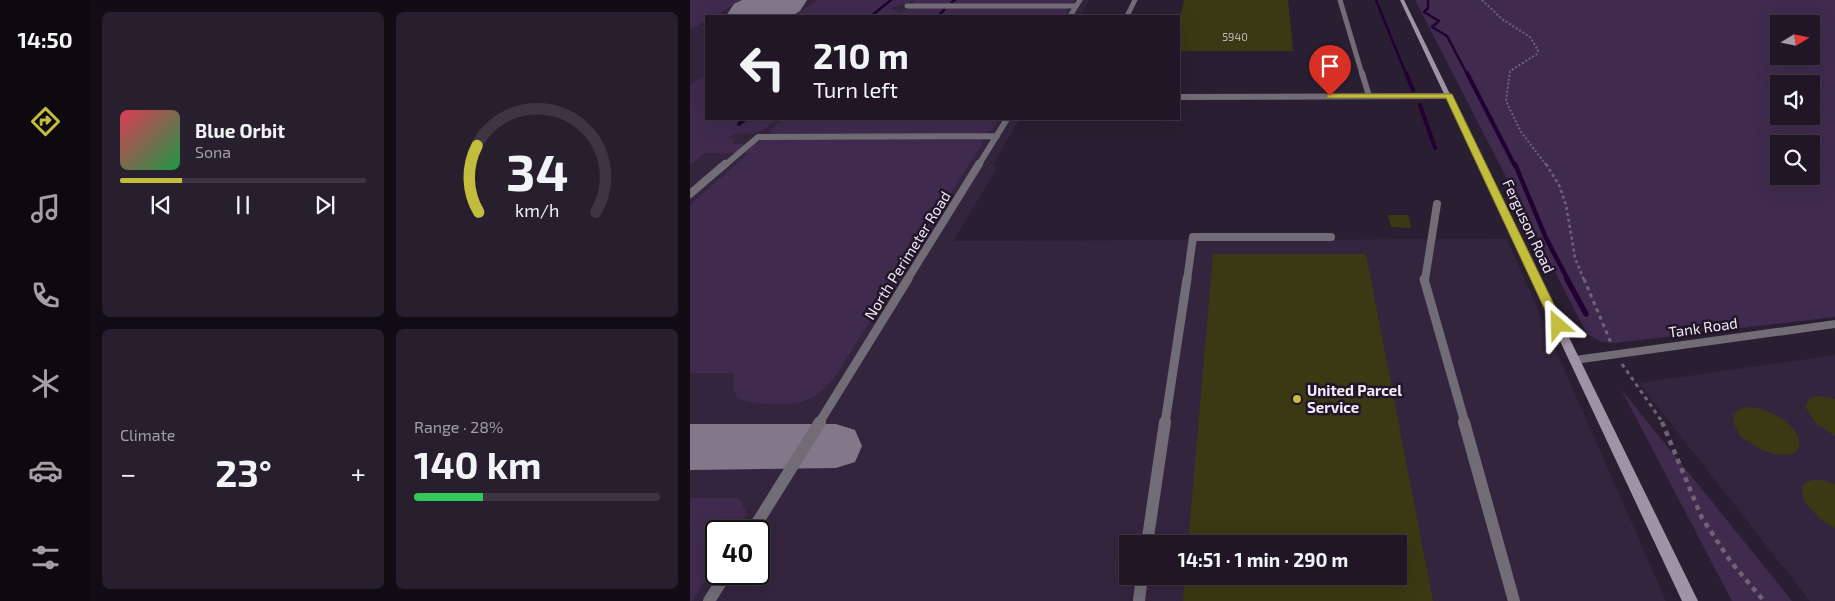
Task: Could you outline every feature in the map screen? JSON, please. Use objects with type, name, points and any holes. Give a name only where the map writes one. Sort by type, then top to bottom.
[{"type":"street","name":"Ferguson Road","points":[[1402,0],[1690,601]]},
{"type":"street","name":"Tank Road","points":[[1575,360],[1835,324]]},
{"type":"lane","points":[[1071,15],[1080,0]]},
{"type":"lane","points":[[1128,15],[1135,0]]},
{"type":"lane","points":[[1340,0],[1369,96]]},
{"type":"lane","points":[[902,10],[912,2]]},
{"type":"lane","points":[[906,6],[1076,6]]},
{"type":"lane","points":[[1180,97],[1449,96]]},
{"type":"lane","name":"North Perimeter Road","points":[[759,520],[1006,120]]},
{"type":"lane","points":[[690,194],[758,137],[997,136]]},
{"type":"lane","points":[[1437,204],[1424,277],[1514,601]]},
{"type":"lane","points":[[1148,535],[1193,237],[1331,237]]},
{"type":"lane","points":[[709,601],[719,585]]},
{"type":"lane","points":[[1138,601],[1141,585]]},
{"type":"path","points":[[1482,0],[1502,20],[1530,37],[1538,50],[1537,54],[1510,71],[1506,101],[1521,132],[1543,159],[1559,185],[1568,212],[1575,258],[1610,343]]},
{"type":"path","points":[[1621,364],[1664,424],[1702,518],[1731,562],[1764,601]]},
{"type":"shaded area","points":[[690,0],[1089,0],[1081,15],[705,15],[705,120],[1019,120],[993,164],[997,168],[953,241],[1507,239],[1666,601],[690,601]]},
{"type":"shaded area","points":[[690,0],[742,0],[716,15],[705,15],[705,21],[690,30]]},
{"type":"shaded area","points":[[818,0],[1075,0],[1069,4],[913,4],[914,1],[910,1],[889,10],[900,10],[897,13],[909,8],[1066,8],[1066,15],[796,15]]},
{"type":"shaded area","points":[[1415,0],[1835,0],[1835,317],[1615,343],[1602,342],[1587,334]]},
{"type":"shaded area","points":[[705,76],[705,120],[779,120],[774,121],[760,131],[728,138],[735,139],[733,144],[747,144],[736,153],[705,153],[690,165],[690,85]]},
{"type":"shaded area","points":[[782,120],[998,120],[991,131],[978,134],[773,134],[770,133],[772,128]]},
{"type":"shaded area","points":[[980,138],[983,142],[832,381],[819,392],[811,398],[795,403],[753,402],[737,398],[733,387],[734,373],[690,373],[690,205],[749,153],[743,153],[755,143],[765,139]]},
{"type":"shaded area","points":[[1835,355],[1835,601],[1810,601],[1639,383]]},
{"type":"shaded area","points":[[1621,389],[1792,601],[1732,601]]},
{"type":"shaded area","points":[[690,498],[739,498],[747,514],[743,520],[705,520],[705,580],[692,601],[690,601]]},
{"type":"building","points":[[1184,0],[1288,0],[1293,51],[1180,51],[1180,18]]},
{"type":"building","points":[[1388,215],[1408,215],[1411,228],[1391,227]]},
{"type":"building","name":"United Parcel Service","points":[[1213,254],[1366,254],[1433,601],[1183,601],[1184,585],[1407,585],[1407,535],[1189,535]]},
{"type":"building","points":[[1818,396],[1835,399],[1835,436],[1816,423],[1806,408],[1807,402],[1811,398]]},
{"type":"building","points":[[1745,407],[1762,409],[1785,420],[1798,437],[1800,445],[1795,453],[1787,455],[1774,454],[1762,450],[1741,437],[1734,424],[1733,417],[1738,410]]},
{"type":"building","points":[[1822,480],[1835,484],[1835,528],[1820,519],[1804,501],[1802,487],[1806,482]]},
{"type":"waterway","points":[[872,15],[891,0]]},
{"type":"waterway","points":[[1376,0],[1406,74]]},
{"type":"waterway","points":[[1428,0],[1428,8],[1424,12],[1439,21],[1432,27],[1447,36],[1467,74]]},
{"type":"waterway","points":[[939,15],[944,10]]},
{"type":"waterway","points":[[1406,73],[1413,90]]},
{"type":"waterway","points":[[1467,73],[1515,166]]},
{"type":"waterway","points":[[1420,105],[1435,148]]},
{"type":"waterway","points":[[739,124],[744,120]]},
{"type":"waterway","points":[[1515,164],[1546,238],[1568,280]]},
{"type":"waterway","points":[[1567,279],[1586,314]]},
{"type":"taxiway","points":[[690,447],[836,446]]},
{"type":"runway","points":[[756,15],[781,0]]},
{"type":"place","name":"United Parcel Service","points":[[1297,399]]},
{"type":"route","points":[[1330,96],[1449,96],[1558,325]]}]
